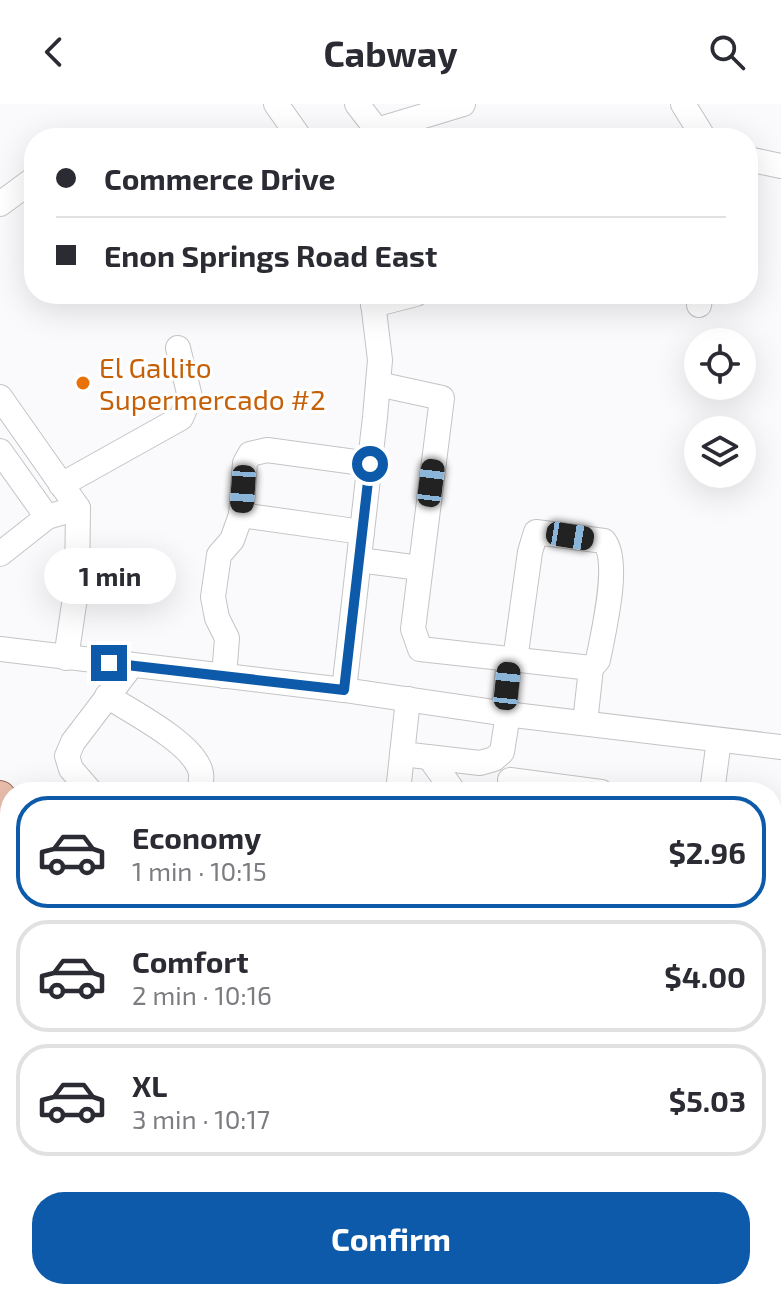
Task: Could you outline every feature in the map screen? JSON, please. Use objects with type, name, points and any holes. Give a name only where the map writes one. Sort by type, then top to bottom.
[{"type":"street","points":[[276,104],[293,128]]},
{"type":"street","points":[[357,104],[368,128]]},
{"type":"street","points":[[392,128],[463,104]]},
{"type":"street","points":[[683,104],[698,128]]},
{"type":"street","points":[[758,161],[781,166]]},
{"type":"street","points":[[0,204],[24,194]]},
{"type":"street","points":[[344,690],[380,360],[373,304]]},
{"type":"street","points":[[61,485],[181,418],[190,397],[178,348]]},
{"type":"street","points":[[378,384],[442,398],[413,629],[420,649],[591,668]]},
{"type":"street","points":[[3,409],[78,508],[77,584],[66,658]]},
{"type":"street","points":[[224,676],[227,638],[217,618],[213,597],[219,555],[232,540],[241,515],[245,463],[250,454],[267,450],[370,464]]},
{"type":"street","points":[[0,451],[47,517]]},
{"type":"street","points":[[4,540],[47,517],[78,508]]},
{"type":"street","points":[[241,515],[362,532]]},
{"type":"street","points":[[402,754],[480,763],[494,759],[502,752],[512,660],[536,532],[604,541],[610,549],[611,578],[598,660],[591,668],[585,723]]},
{"type":"street","points":[[359,560],[420,568]]},
{"type":"street","points":[[0,649],[781,747]]},
{"type":"street","points":[[82,782],[71,769],[67,756],[73,742],[131,666]]},
{"type":"street","points":[[107,696],[187,748],[200,767],[201,782]]},
{"type":"street","points":[[398,782],[408,699]]},
{"type":"street","points":[[713,782],[719,740]]},
{"type":"street","points":[[429,757],[447,782]]},
{"type":"street","points":[[494,759],[511,782]]},
{"type":"place","name":"El Gallito Supermercado #2","points":[[83,383]]},
{"type":"route","points":[[109,663],[344,690],[370,464]]}]
